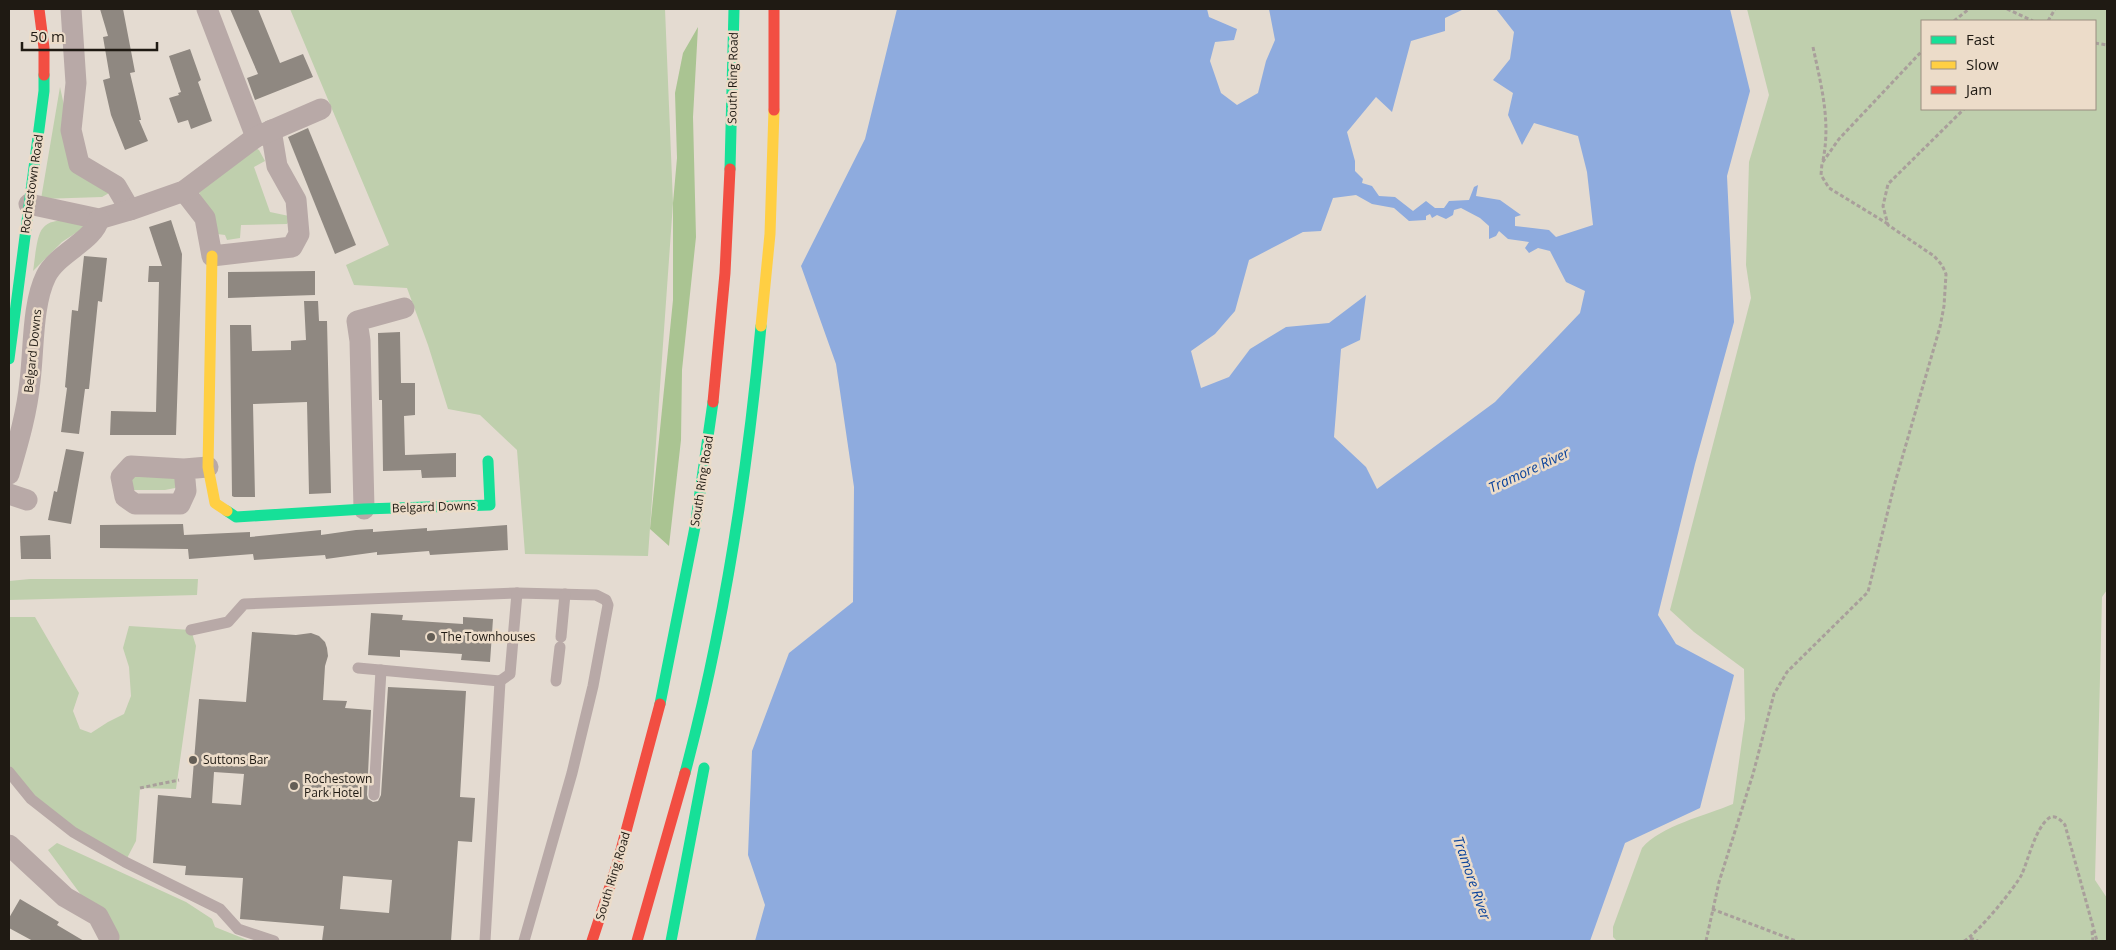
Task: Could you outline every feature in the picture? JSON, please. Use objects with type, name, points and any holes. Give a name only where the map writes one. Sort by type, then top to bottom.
[{"type":"main road","name":"Rochestown Road","points":[[9,359],[44,91],[44,48],[39,9]]},
{"type":"main road","name":"South Ring Road","points":[[592,941],[617,865],[658,713],[695,527],[713,406],[725,273],[732,131],[734,9]]},
{"type":"main road","points":[[712,713],[727,591],[752,426],[770,234],[774,126],[774,9]]},
{"type":"main road","name":"Belgard Downs","points":[[212,256],[208,467],[215,503],[236,518],[364,509],[490,505],[488,461]]},
{"type":"main road","points":[[637,941],[659,869],[696,731],[727,591]]},
{"type":"main road","points":[[671,941],[706,760]]},
{"type":"street","points":[[70,9],[76,83],[71,130],[79,164],[116,186],[130,210]]},
{"type":"street","points":[[207,9],[277,166],[296,200],[300,234],[292,247],[212,256]]},
{"type":"street","points":[[29,204],[99,218],[130,210],[184,191],[264,134],[321,109]]},
{"type":"street","name":"Belgard Downs","points":[[184,191],[205,218],[212,256]]},
{"type":"street","name":"Belgard Downs","points":[[9,474],[26,413],[37,306],[46,276],[61,257],[97,228],[99,218]]},
{"type":"street","points":[[364,509],[360,341],[357,321],[404,308]]},
{"type":"street","points":[[184,469],[208,467]]},
{"type":"street","points":[[9,845],[65,898],[98,916],[109,937]]},
{"type":"lane","points":[[358,668],[500,680],[510,674],[517,593]]},
{"type":"lane","points":[[191,630],[228,622],[244,604],[517,593],[596,595],[606,600],[608,605],[593,686],[572,773],[524,941]]},
{"type":"lane","points":[[556,681],[565,594]]},
{"type":"lane","points":[[374,795],[381,670]]},
{"type":"lane","points":[[485,941],[500,680]]},
{"type":"lane","points":[[9,772],[31,799],[73,832],[125,862],[220,909],[238,929],[274,941]]},
{"type":"path","points":[[1955,20],[1969,9]]},
{"type":"path","points":[[2007,9],[2031,20]]},
{"type":"path","points":[[2049,20],[2055,9]]},
{"type":"path","points":[[1706,941],[1712,909],[1774,694],[1787,672],[1810,647],[1868,592],[1894,486],[1940,327],[1944,306],[1946,274],[1942,265],[1934,256],[1888,224],[1829,188],[1821,175],[1826,143],[1826,110],[1813,47]]},
{"type":"path","points":[[1822,163],[1839,139],[1921,52]]},
{"type":"path","points":[[1888,224],[1883,206],[1888,184],[1963,110]]},
{"type":"path","points":[[140,788],[179,780]]},
{"type":"path","points":[[1964,941],[1970,938],[2021,876],[2041,829],[2049,818],[2053,817],[2065,825],[2095,941]]},
{"type":"path","points":[[1712,909],[1796,941]]},
{"type":"path","points":[[1970,938],[1978,941]]},
{"type":"green space","points":[[290,9],[665,9],[673,203],[648,556],[525,554],[517,450],[480,415],[448,409],[428,345],[407,288],[354,285],[346,265],[389,245]]},
{"type":"green space","points":[[1747,9],[2107,9],[2107,590],[2102,597],[2095,880],[2107,898],[2107,941],[1617,941],[1613,937],[1613,927],[1642,848],[1660,833],[1672,827],[1733,804],[1745,719],[1744,669],[1694,632],[1670,610],[1751,298],[1746,265],[1749,162],[1769,95]]},
{"type":"green space","points":[[698,27],[693,117],[696,237],[682,370],[681,440],[669,546],[650,529],[673,300],[673,203],[677,158],[675,93],[683,53]]},
{"type":"green space","points":[[60,87],[65,110],[69,156],[111,192],[102,197],[41,199]]},
{"type":"green space","points":[[254,147],[259,150],[265,161],[254,167],[270,212],[289,216],[289,221],[287,224],[241,225],[240,238],[227,240],[225,235],[217,234],[195,183]]},
{"type":"green space","points":[[65,219],[94,221],[62,242],[33,271],[37,242],[41,231],[48,224]]},
{"type":"green space","points":[[176,471],[175,488],[165,490],[130,490],[128,473]]},
{"type":"green space","points":[[30,579],[198,579],[197,595],[9,600],[9,581]]},
{"type":"green space","points":[[9,617],[35,617],[79,693],[73,711],[80,729],[91,733],[124,714],[131,696],[129,667],[123,648],[129,626],[191,630],[196,646],[176,789],[140,788],[136,841],[125,862],[73,832],[9,772]]},
{"type":"green space","points":[[57,843],[186,902],[212,919],[215,927],[250,941],[115,941],[48,850]]},
{"type":"water","name":"Tramore River","points":[[897,9],[1207,9],[1209,17],[1237,29],[1234,40],[1215,42],[1210,61],[1221,93],[1237,105],[1258,93],[1266,61],[1275,40],[1269,9],[1464,9],[1445,18],[1445,31],[1411,41],[1392,112],[1376,97],[1347,132],[1355,161],[1355,171],[1363,179],[1362,183],[1372,186],[1379,196],[1395,197],[1413,211],[1426,201],[1435,208],[1444,208],[1449,201],[1469,200],[1474,187],[1478,185],[1476,196],[1500,200],[1521,215],[1515,217],[1515,226],[1549,230],[1556,237],[1593,225],[1587,172],[1578,136],[1534,123],[1522,145],[1508,115],[1513,93],[1493,80],[1510,59],[1514,32],[1496,9],[1730,9],[1750,91],[1727,176],[1734,322],[1695,464],[1658,615],[1676,644],[1734,675],[1700,808],[1625,843],[1590,941],[755,941],[765,905],[748,855],[752,751],[789,653],[853,602],[854,487],[836,364],[801,266],[865,139]],"holes":[[[1356,195],[1372,204],[1394,208],[1409,221],[1426,220],[1426,216],[1430,214],[1432,218],[1437,215],[1446,219],[1453,215],[1454,210],[1461,208],[1480,218],[1489,226],[1489,239],[1496,236],[1499,231],[1508,239],[1529,242],[1525,248],[1529,253],[1538,248],[1550,251],[1566,282],[1585,291],[1580,313],[1495,402],[1377,489],[1366,467],[1334,437],[1341,349],[1360,340],[1366,295],[1329,323],[1286,327],[1250,349],[1229,377],[1201,388],[1191,351],[1215,334],[1235,311],[1249,260],[1303,232],[1321,231],[1333,198]]]},
{"type":"building","points":[[100,9],[123,9],[135,72],[130,73],[141,120],[139,120],[148,141],[125,150],[111,115],[103,80],[110,78],[103,37],[108,36]]},
{"type":"building","points":[[230,9],[258,9],[280,63],[303,54],[313,77],[255,100],[247,78],[258,74]]},
{"type":"building","points":[[190,49],[201,80],[198,82],[212,121],[191,129],[188,120],[178,123],[169,98],[179,95],[178,93],[181,92],[169,56]]},
{"type":"building","points":[[308,128],[356,245],[335,254],[288,137]]},
{"type":"building","points":[[171,220],[182,254],[176,435],[110,435],[111,411],[156,412],[159,282],[148,282],[149,266],[162,266],[149,227]]},
{"type":"building","points":[[84,256],[107,258],[102,302],[98,301],[89,389],[85,389],[79,434],[61,432],[67,388],[65,387],[72,310],[78,311]]},
{"type":"building","points":[[315,271],[315,295],[228,298],[228,272]]},
{"type":"building","points":[[304,301],[318,301],[319,321],[327,321],[331,493],[309,494],[307,402],[253,404],[255,497],[234,497],[232,496],[230,325],[251,325],[252,351],[291,350],[291,341],[306,340]]},
{"type":"building","points":[[400,332],[401,383],[415,383],[415,415],[404,416],[405,455],[456,453],[456,477],[422,478],[421,470],[383,471],[382,400],[379,400],[378,333]]},
{"type":"building","points":[[66,449],[84,452],[71,524],[48,520],[54,491],[57,492]]},
{"type":"building","points":[[183,524],[184,535],[250,532],[250,537],[321,530],[321,535],[373,529],[373,532],[427,528],[427,531],[507,525],[508,550],[430,555],[429,551],[377,555],[377,552],[326,559],[325,555],[254,560],[253,554],[189,559],[188,549],[100,548],[100,525]]},
{"type":"building","points":[[50,535],[51,559],[21,559],[20,536]]},
{"type":"building","name":"The Townhouses","points":[[371,613],[403,615],[402,620],[463,624],[463,617],[493,619],[490,662],[461,660],[462,654],[400,650],[400,657],[368,655]]},
{"type":"building","name":"Rochestown Park Hotel","points":[[252,632],[296,635],[311,633],[319,636],[325,642],[328,656],[325,666],[323,700],[347,701],[345,708],[371,710],[367,795],[368,799],[373,802],[378,801],[381,795],[388,687],[466,691],[460,797],[475,798],[472,842],[458,841],[451,941],[322,941],[324,926],[240,919],[243,878],[185,875],[186,866],[153,863],[158,795],[191,798],[199,699],[246,702]],"holes":[[[214,772],[244,774],[241,805],[212,803]],[[343,876],[392,880],[389,913],[340,909]]]},
{"type":"building","points":[[20,899],[59,922],[57,925],[84,941],[33,941],[9,928],[9,918]]},
{"type":"traffic: fast","points":[[730,169],[734,9]]},
{"type":"traffic: fast","points":[[9,359],[44,91],[44,75]]},
{"type":"traffic: fast","points":[[685,773],[711,663],[732,551],[749,439],[761,326]]},
{"type":"traffic: fast","points":[[660,704],[695,527],[713,402]]},
{"type":"traffic: fast","points":[[227,511],[236,517],[364,509],[490,505],[488,461]]},
{"type":"traffic: fast","points":[[671,941],[704,768]]},
{"type":"traffic: slow","points":[[761,326],[770,234],[774,110]]},
{"type":"traffic: slow","points":[[212,256],[208,467],[215,503],[227,511]]},
{"type":"traffic: jam","points":[[39,9],[44,48],[44,75]]},
{"type":"traffic: jam","points":[[774,9],[774,110]]},
{"type":"traffic: jam","points":[[713,402],[725,273],[730,169]]},
{"type":"traffic: jam","points":[[592,941],[617,865],[660,704]]},
{"type":"traffic: jam","points":[[637,941],[685,773]]},
{"type":"place","name":"The Townhouses","points":[[431,637]]},
{"type":"place","name":"Suttons Bar","points":[[193,760]]},
{"type":"place","name":"Rochestown Park Hotel","points":[[294,786]]}]
